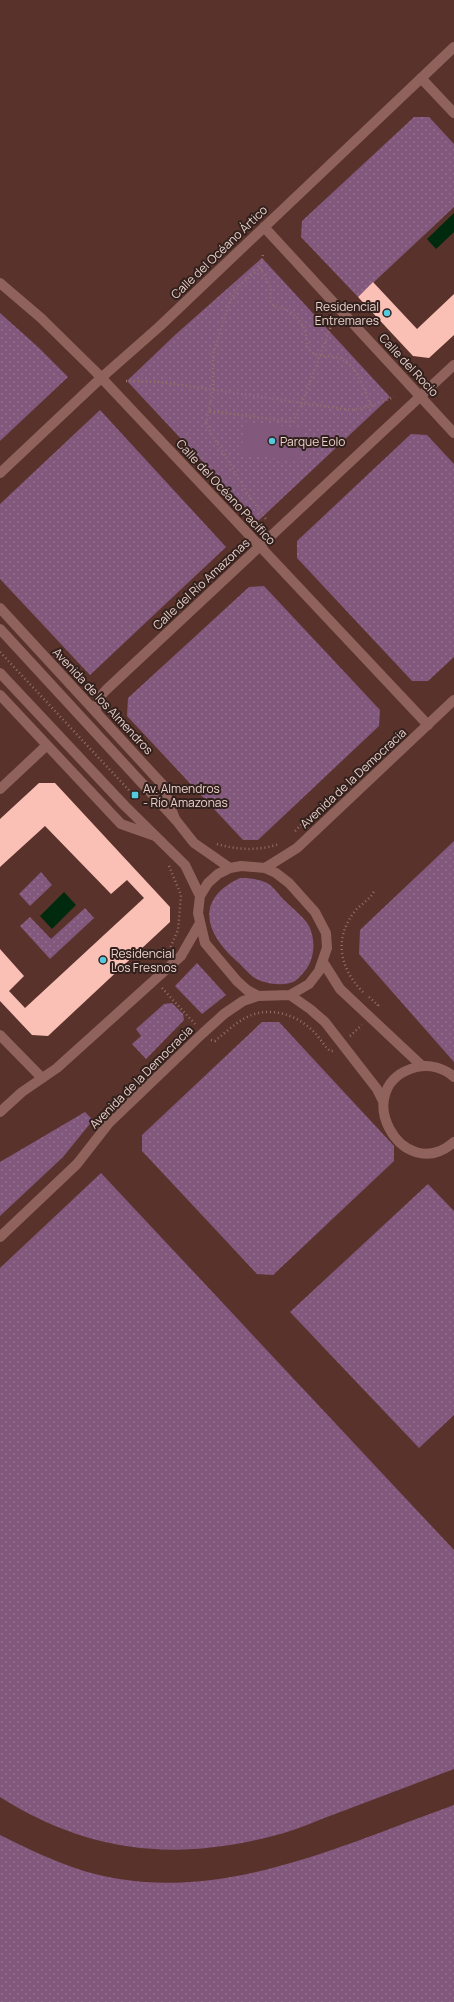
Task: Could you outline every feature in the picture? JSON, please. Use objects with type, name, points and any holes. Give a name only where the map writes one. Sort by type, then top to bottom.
[{"type":"street","name":"Calle del Océano Ártico","points":[[0,473],[101,378],[160,326],[454,48]]},
{"type":"street","points":[[421,78],[454,113]]},
{"type":"street","name":"Calle del Rocío","points":[[264,227],[454,432]]},
{"type":"street","name":"Calle del Océano Pacífico","points":[[0,283],[41,318],[101,378],[428,725]]},
{"type":"street","name":"Calle del Río Amazonas","points":[[96,712],[99,698],[106,690],[454,365]]},
{"type":"street","name":"Avenida de los Almendros","points":[[0,608],[162,784],[175,819]]},
{"type":"street","name":"Avenida de los Almendros","points":[[0,629],[175,819],[194,843],[230,868]]},
{"type":"street","points":[[0,673],[155,836],[185,865],[200,896]]},
{"type":"street","points":[[0,695],[46,746],[122,824],[155,836]]},
{"type":"street","name":"Avenida de la Democracia","points":[[265,868],[297,848],[454,700]]},
{"type":"street","points":[[0,790],[46,746]]},
{"type":"street","points":[[241,866],[265,868],[276,873],[289,883],[315,912],[326,933],[327,948],[323,962],[309,984],[290,995],[271,997],[258,996],[236,981],[214,956],[205,943],[198,913],[200,896],[208,884],[218,874],[230,868],[241,866]]},
{"type":"street","points":[[0,1112],[22,1092],[57,1068],[181,956],[200,923]]},
{"type":"street","points":[[323,962],[340,989],[422,1066]]},
{"type":"street","points":[[290,995],[326,1022],[376,1089],[383,1101]]},
{"type":"street","name":"Avenida de la Democracia","points":[[0,1238],[77,1164],[109,1123],[203,1033],[224,1014],[243,1001],[258,996]]},
{"type":"street","points":[[0,1035],[42,1078]]},
{"type":"street","points":[[454,1066],[422,1066],[409,1069],[397,1077],[388,1088],[383,1101],[383,1116],[388,1129],[406,1149],[420,1153],[435,1152],[449,1147],[454,1142]]},
{"type":"street","points":[[436,1067],[454,1077]]},
{"type":"path","points":[[263,255],[260,268],[240,285],[230,301],[213,354],[213,390],[210,411],[206,424],[236,475],[266,519]]},
{"type":"path","points":[[260,268],[271,288],[270,301],[274,307],[289,311],[303,324],[308,338],[308,349],[313,354],[337,358],[352,366],[371,406]]},
{"type":"path","points":[[210,411],[293,422],[302,403],[331,326]]},
{"type":"path","points":[[126,380],[160,382],[350,410],[371,406],[394,396]]},
{"type":"path","points":[[293,833],[303,823],[311,821],[318,829]]},
{"type":"path","points":[[215,843],[232,848],[250,849],[269,847],[282,842]]},
{"type":"shaded area","points":[[414,117],[429,117],[454,144],[454,207],[358,297],[301,237],[302,221]]},
{"type":"shaded area","points":[[454,213],[454,232],[436,249],[427,239]]},
{"type":"shaded area","points":[[262,258],[390,397],[258,521],[127,381],[175,335]]},
{"type":"shaded area","points":[[0,313],[38,347],[68,377],[0,441]]},
{"type":"shaded area","points":[[100,410],[226,547],[90,675],[0,579],[0,504]]},
{"type":"shaded area","name":"Parque Eolo","points":[[245,422],[303,429],[298,461],[241,454]]},
{"type":"shaded area","points":[[411,434],[427,435],[454,464],[454,657],[428,681],[412,681],[297,558],[297,541]]},
{"type":"shaded area","points":[[264,586],[380,710],[379,726],[258,840],[243,840],[127,716],[128,698],[249,587]]},
{"type":"shaded area","points":[[454,841],[454,1062],[359,954],[360,930]]},
{"type":"shaded area","points":[[41,872],[52,885],[30,906],[19,894]]},
{"type":"shaded area","points":[[240,878],[258,880],[269,884],[309,926],[313,937],[312,956],[308,967],[295,981],[285,984],[273,984],[256,979],[248,973],[228,952],[212,930],[210,907],[215,897],[225,887]]},
{"type":"shaded area","points":[[64,892],[76,905],[52,929],[40,916]]},
{"type":"shaded area","points":[[85,908],[94,918],[50,959],[20,926],[30,917],[51,939]]},
{"type":"shaded area","points":[[197,963],[226,995],[202,1014],[175,986]]},
{"type":"shaded area","points":[[172,1003],[183,1014],[184,1020],[146,1059],[132,1044],[141,1036],[136,1029],[164,1004]]},
{"type":"shaded area","points":[[262,1022],[279,1022],[394,1146],[394,1161],[273,1275],[257,1274],[142,1151],[142,1135]]},
{"type":"shaded area","points":[[85,1112],[93,1120],[63,1157],[0,1216],[0,1162]]},
{"type":"shaded area","points":[[101,1173],[454,1550],[454,1769],[284,1833],[246,1842],[209,1848],[173,1850],[138,1848],[103,1842],[68,1831],[34,1816],[0,1797],[0,1268]]},
{"type":"shaded area","points":[[428,1184],[454,1211],[454,1415],[419,1448],[290,1312]]},
{"type":"shaded area","points":[[454,1805],[454,2002],[0,2002],[0,1835],[37,1853],[75,1868],[123,1880],[172,1883],[220,1879],[268,1869],[362,1839]]},
{"type":"building","name":"Residencial Entremares","points":[[373,282],[417,329],[454,294],[454,335],[429,358],[413,356],[358,297]]},
{"type":"building","points":[[39,783],[55,783],[170,907],[170,922],[48,1036],[32,1035],[0,1001],[0,949],[24,976],[9,991],[25,1008],[144,898],[127,880],[111,894],[45,826],[0,867],[0,819]]},
{"type":"place","name":"Residencial Entremares","points":[[387,313]]},
{"type":"place","name":"Parque Eolo","points":[[272,441]]},
{"type":"place","name":"Av. Almendros - Río Amazonas","points":[[135,795]]},
{"type":"place","name":"Residencial Los Fresnos","points":[[103,960]]}]
